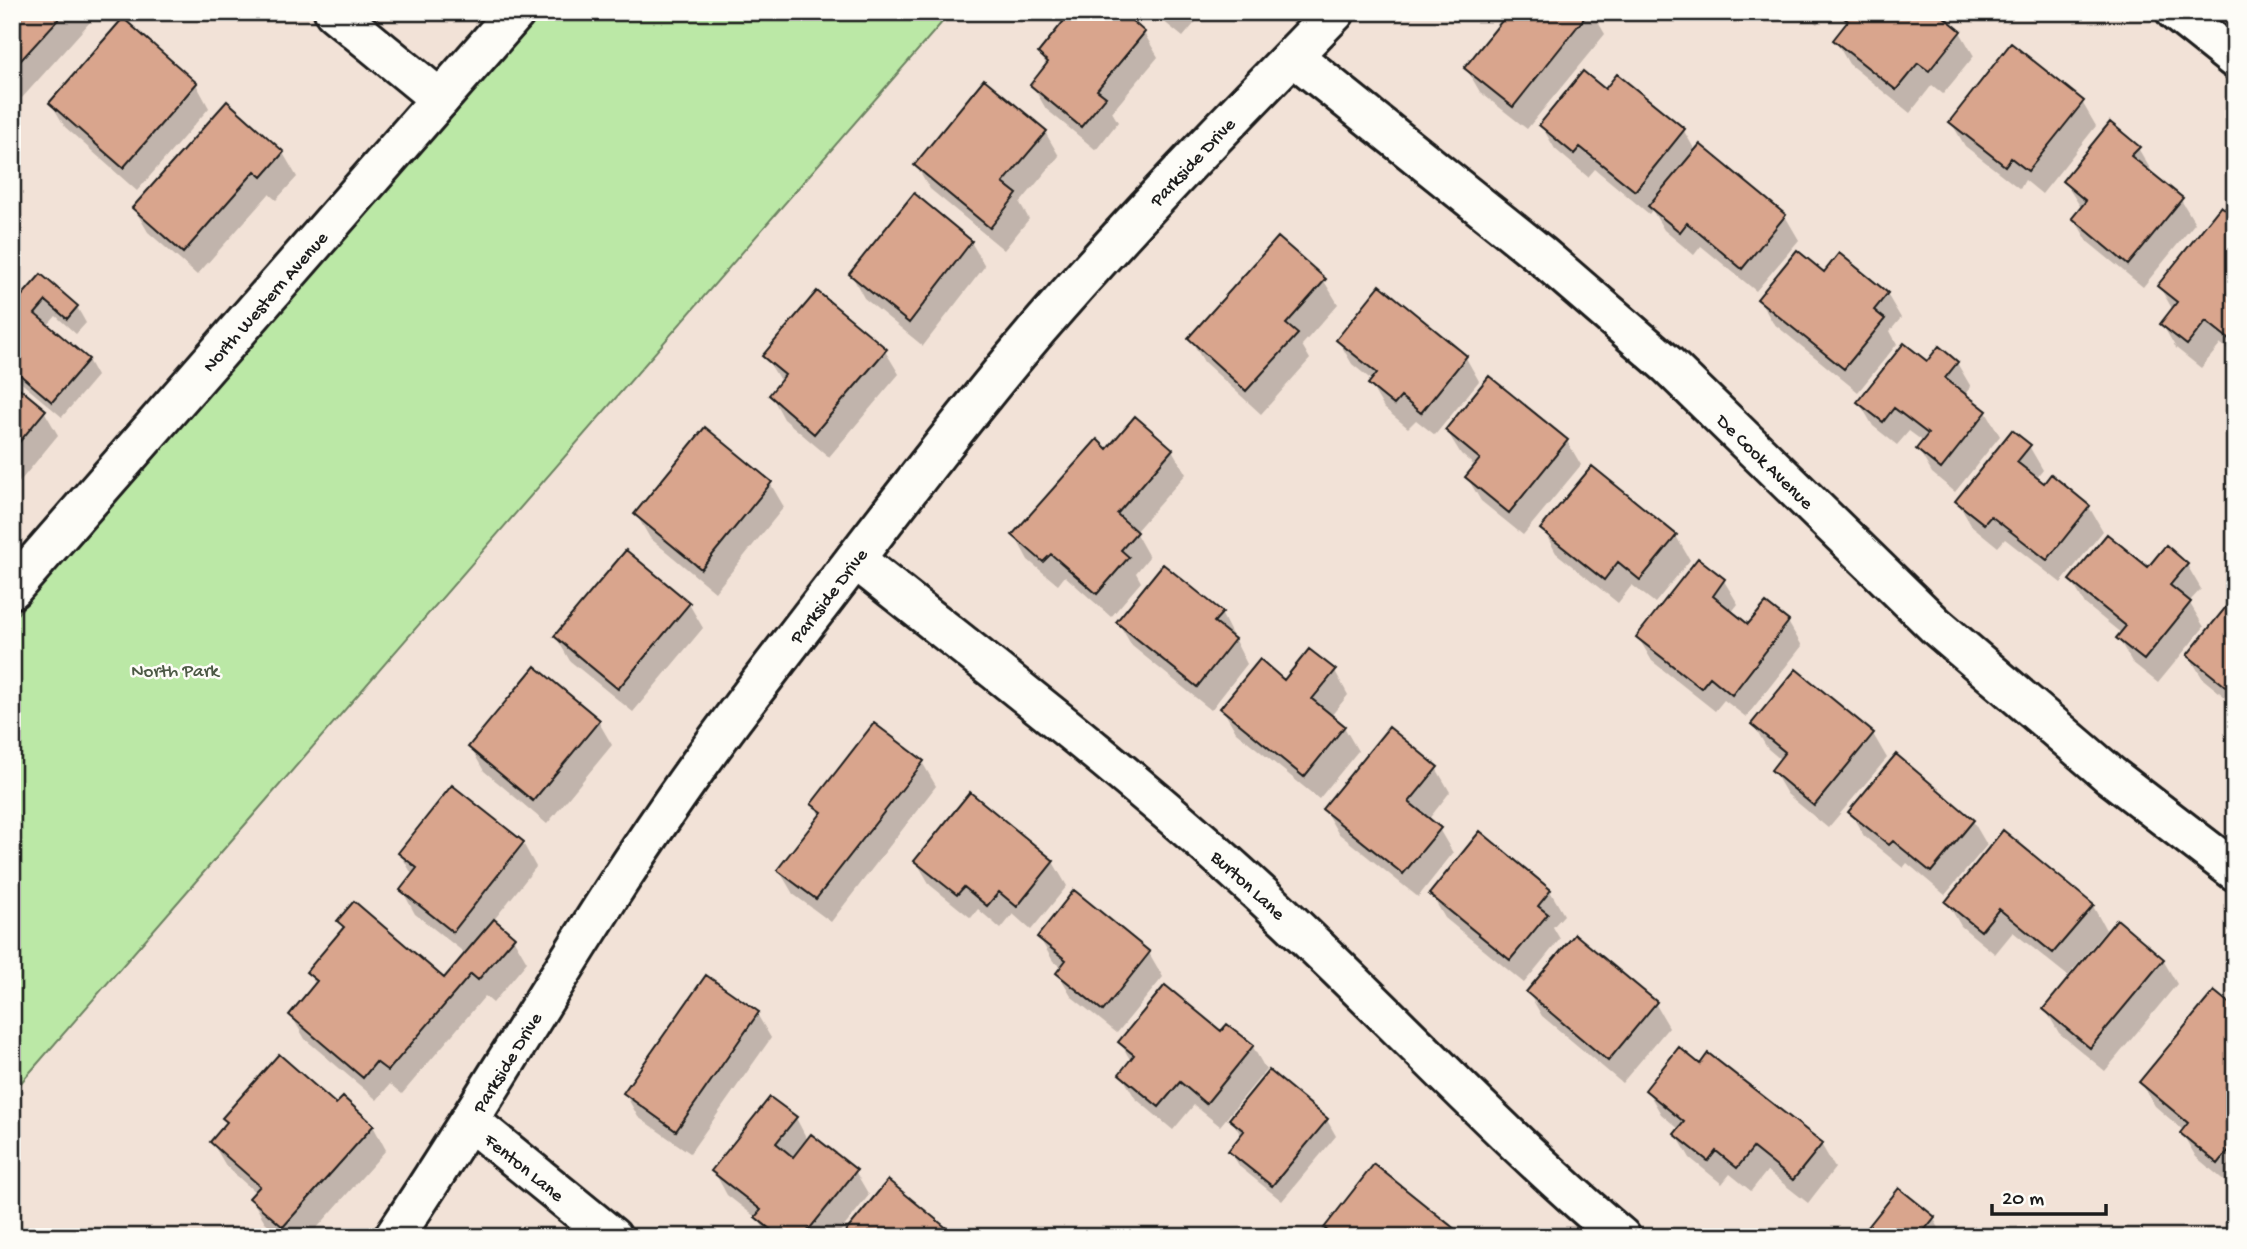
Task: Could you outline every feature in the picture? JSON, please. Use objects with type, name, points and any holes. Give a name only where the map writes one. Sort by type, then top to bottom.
[{"type":"street","points":[[334,12],[440,99]]},
{"type":"street","name":"North Western Avenue","points":[[12,589],[516,12]]},
{"type":"street","name":"Parkside Drive","points":[[394,1237],[471,1122],[572,955],[697,767],[961,421],[1040,327],[1143,213],[1335,12]]},
{"type":"street","points":[[2176,12],[2235,59]]},
{"type":"street","name":"De Cook Avenue","points":[[1293,56],[1541,255],[1668,365],[1936,626],[2110,775],[2235,871]]},
{"type":"street","name":"Burton Lane","points":[[855,559],[1136,786],[1254,888],[1548,1175],[1621,1237]]},
{"type":"street","name":"Fenton Lane","points":[[471,1122],[611,1237]]},
{"type":"green space","name":"North Park","points":[[543,12],[951,12],[12,1093],[12,620]]},
{"type":"building","points":[[12,12],[65,12],[12,70]]},
{"type":"building","points":[[1071,12],[1122,12],[1145,32],[1097,90],[1106,97],[1081,127],[1030,85],[1048,62],[1038,53]]},
{"type":"building","points":[[1509,12],[1589,12],[1513,107],[1464,68]]},
{"type":"building","points":[[1837,12],[1938,12],[1961,31],[1929,71],[1918,63],[1896,90],[1833,40],[1848,21]]},
{"type":"building","points":[[123,18],[197,83],[123,168],[49,103]]},
{"type":"building","points":[[2011,43],[2084,101],[2028,171],[2011,158],[2005,166],[1949,122]]},
{"type":"building","points":[[1583,71],[1605,89],[1617,74],[1685,129],[1635,191],[1580,147],[1574,154],[1539,125]]},
{"type":"building","points":[[984,79],[1047,131],[1003,183],[1017,194],[990,228],[914,165]]},
{"type":"building","points":[[227,101],[284,152],[262,177],[255,171],[183,253],[132,208]]},
{"type":"building","points":[[2110,122],[2140,147],[2131,156],[2183,198],[2128,265],[2072,218],[2086,201],[2062,181]]},
{"type":"building","points":[[1700,144],[1786,215],[1742,269],[1687,223],[1680,232],[1648,206]]},
{"type":"building","points":[[914,193],[972,241],[909,323],[849,274]]},
{"type":"building","points":[[2221,206],[2235,217],[2235,344],[2206,321],[2187,345],[2160,324],[2177,302],[2157,286]]},
{"type":"building","points":[[1278,237],[1326,279],[1286,324],[1298,334],[1246,391],[1188,338]]},
{"type":"building","points":[[1797,250],[1824,272],[1839,253],[1888,293],[1874,310],[1885,319],[1844,369],[1757,299]]},
{"type":"building","points":[[41,274],[78,306],[67,319],[46,301],[35,314],[89,359],[52,402],[12,368],[12,307]]},
{"type":"building","points":[[1380,285],[1467,356],[1421,413],[1401,397],[1394,405],[1368,384],[1377,373],[1336,340]]},
{"type":"building","points":[[817,291],[887,349],[814,434],[769,395],[785,375],[762,356]]},
{"type":"building","points":[[1904,343],[1927,361],[1939,346],[1958,362],[1945,378],[1987,411],[1941,469],[1916,449],[1928,434],[1894,408],[1883,422],[1857,402]]},
{"type":"building","points":[[1489,376],[1568,440],[1509,513],[1465,477],[1480,459],[1445,430]]},
{"type":"building","points":[[12,382],[46,410],[12,451]]},
{"type":"building","points":[[1135,416],[1173,449],[1117,514],[1137,532],[1121,550],[1129,557],[1097,594],[1051,554],[1043,562],[1012,535],[1097,439],[1107,449]]},
{"type":"building","points":[[705,427],[772,482],[701,569],[634,514]]},
{"type":"building","points":[[2012,430],[2031,445],[2017,462],[2044,483],[2051,474],[2090,506],[2047,560],[1991,516],[1984,524],[1955,501]]},
{"type":"building","points":[[1592,466],[1677,535],[1640,580],[1618,562],[1604,580],[1540,529]]},
{"type":"building","points":[[2107,534],[2148,567],[2166,545],[2188,564],[2170,585],[2191,602],[2144,660],[2116,638],[2126,626],[2069,580]]},
{"type":"building","points":[[626,550],[690,603],[618,689],[554,636]]},
{"type":"building","points":[[1698,558],[1725,579],[1713,596],[1748,624],[1766,603],[1789,621],[1732,695],[1710,677],[1701,688],[1636,637]]},
{"type":"building","points":[[1163,564],[1223,612],[1214,622],[1235,639],[1197,687],[1116,622]]},
{"type":"building","points":[[2235,597],[2235,694],[2187,655]]},
{"type":"building","points":[[1309,649],[1336,670],[1312,699],[1345,726],[1304,777],[1220,708],[1260,659],[1284,680]]},
{"type":"building","points":[[535,666],[600,720],[533,801],[468,747]]},
{"type":"building","points":[[1796,669],[1874,733],[1814,806],[1771,770],[1785,752],[1751,724]]},
{"type":"building","points":[[874,723],[924,761],[816,899],[777,870],[822,812],[811,804]]},
{"type":"building","points":[[1389,727],[1438,767],[1409,802],[1441,828],[1403,874],[1322,809]]},
{"type":"building","points":[[1896,754],[1974,820],[1931,872],[1893,841],[1889,845],[1848,812]]},
{"type":"building","points":[[452,785],[524,842],[453,932],[400,890],[417,868],[398,853]]},
{"type":"building","points":[[970,792],[1054,861],[1017,907],[999,892],[987,906],[964,887],[957,895],[914,861]]},
{"type":"building","points":[[2003,830],[2094,905],[2053,953],[1999,909],[1981,931],[1945,902]]},
{"type":"building","points":[[1480,831],[1551,890],[1538,906],[1548,914],[1510,960],[1429,894]]},
{"type":"building","points":[[1074,890],[1150,952],[1103,1011],[1056,973],[1066,960],[1037,937]]},
{"type":"building","points":[[354,901],[444,978],[494,919],[515,937],[478,980],[471,974],[388,1071],[376,1062],[363,1078],[289,1015],[317,981],[306,972],[344,927],[337,921]]},
{"type":"building","points":[[2117,919],[2164,959],[2090,1048],[2043,1009]]},
{"type":"building","points":[[1575,934],[1657,1002],[1608,1061],[1526,992]]},
{"type":"building","points":[[706,975],[759,1012],[676,1131],[623,1093]]},
{"type":"building","points":[[1165,985],[1221,1031],[1227,1024],[1254,1045],[1206,1104],[1180,1082],[1159,1107],[1119,1074],[1134,1055],[1118,1042]]},
{"type":"building","points":[[2214,991],[2235,1008],[2235,1143],[2218,1164],[2180,1133],[2188,1123],[2139,1082]]},
{"type":"building","points":[[1679,1047],[1700,1064],[1708,1053],[1823,1143],[1793,1180],[1753,1148],[1737,1168],[1716,1151],[1708,1161],[1674,1134],[1684,1122],[1645,1090]]},
{"type":"building","points":[[279,1054],[336,1104],[343,1097],[374,1125],[283,1227],[249,1198],[260,1186],[210,1142],[227,1122],[222,1118]]},
{"type":"building","points":[[1269,1070],[1328,1119],[1272,1186],[1228,1151],[1244,1131],[1229,1119]]},
{"type":"building","points":[[770,1097],[797,1117],[776,1143],[793,1157],[811,1134],[857,1170],[803,1237],[780,1237],[755,1217],[761,1210],[711,1171]]},
{"type":"building","points":[[1374,1164],[1456,1230],[1450,1237],[1335,1237],[1324,1228]]},
{"type":"building","points":[[888,1180],[955,1235],[954,1237],[841,1237]]},
{"type":"building","points":[[1899,1188],[1935,1217],[1922,1233],[1927,1237],[1860,1237]]}]
